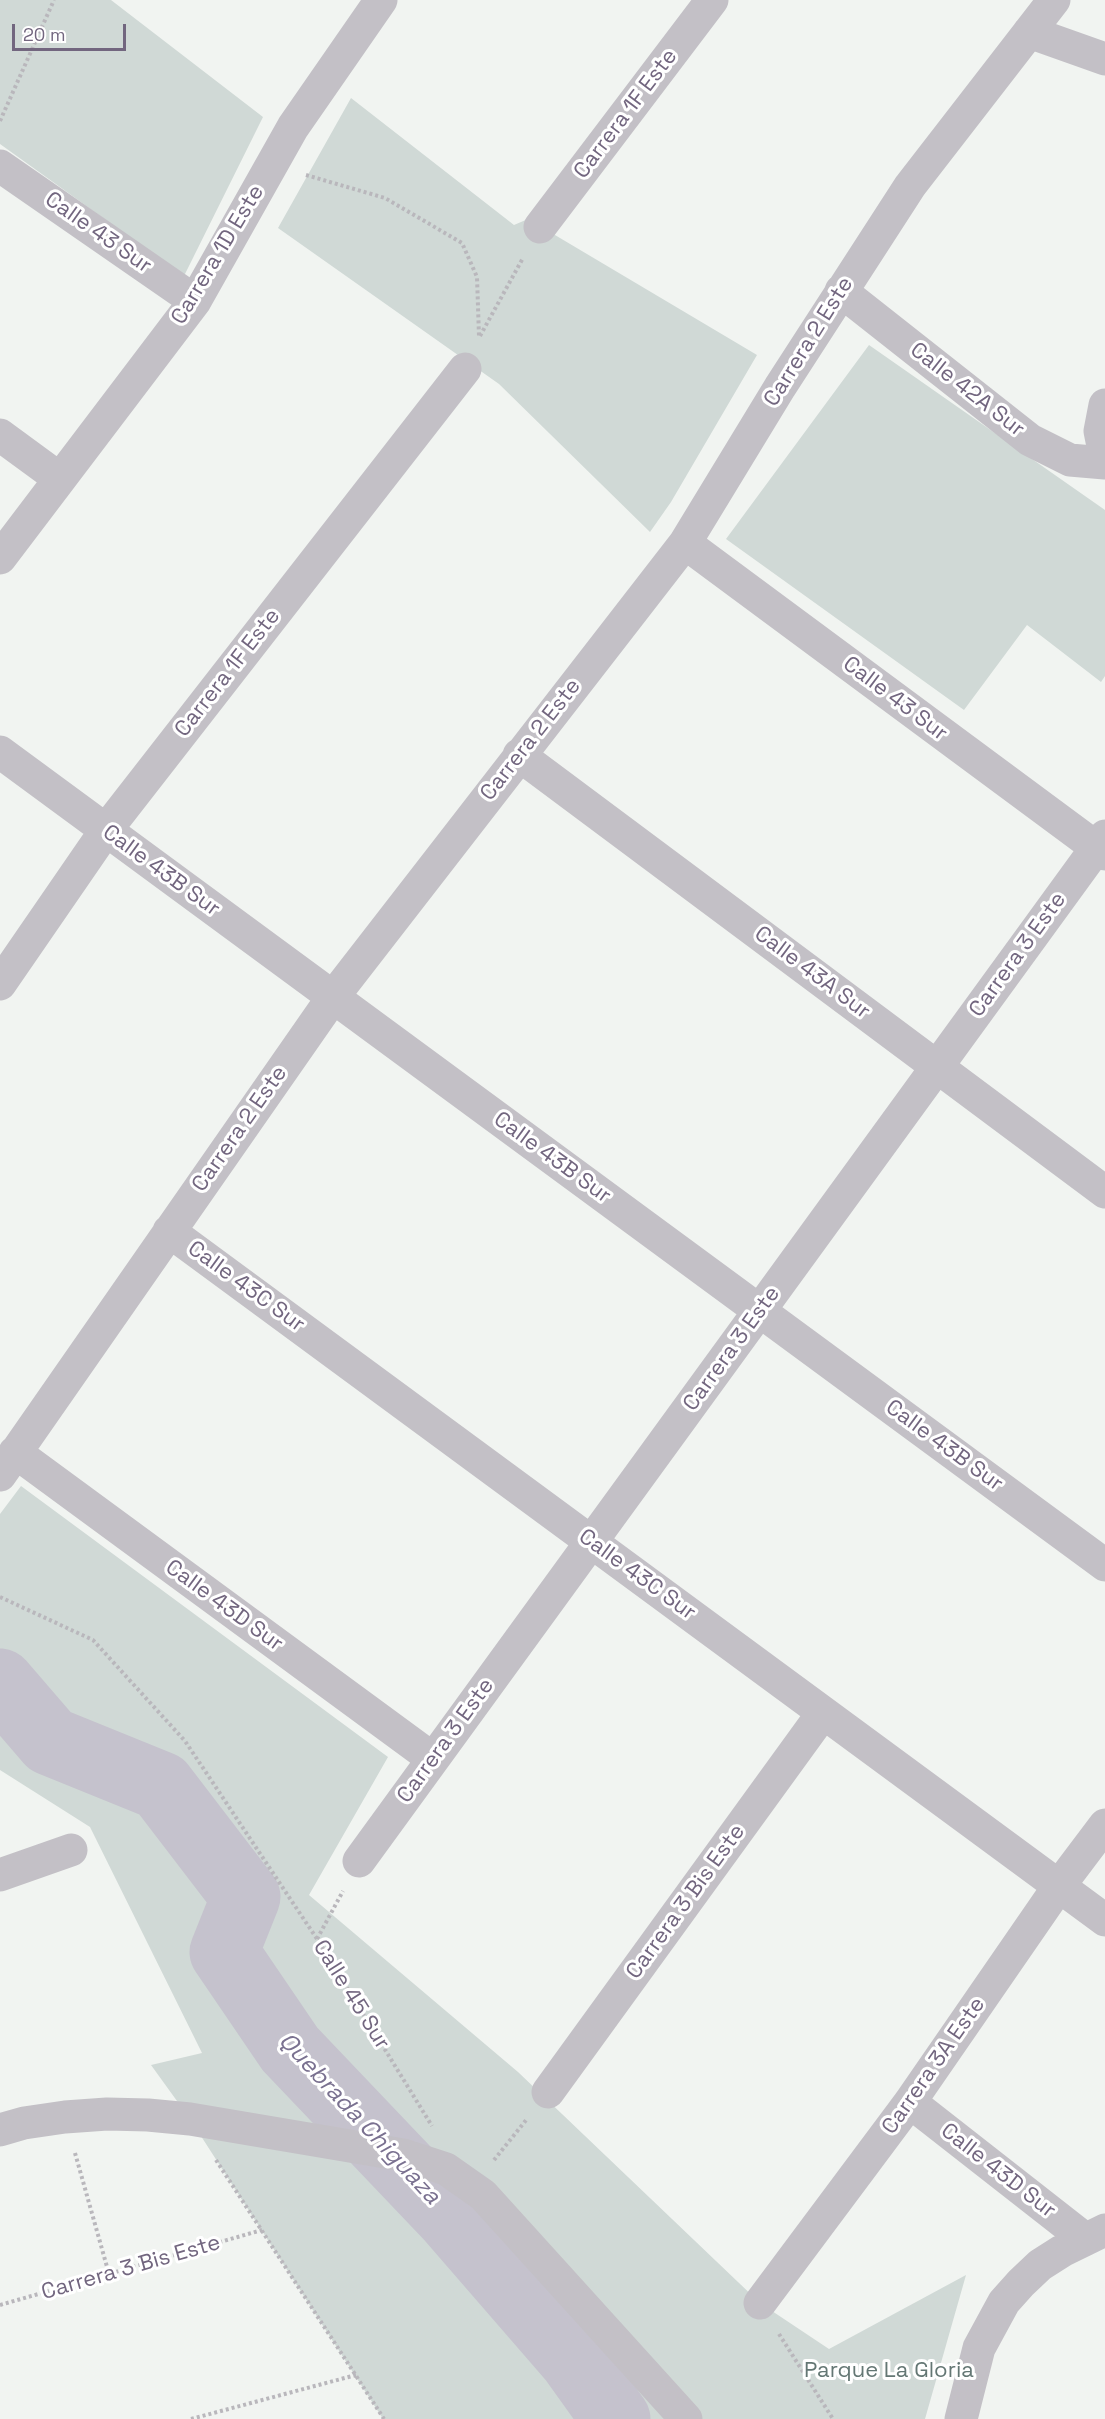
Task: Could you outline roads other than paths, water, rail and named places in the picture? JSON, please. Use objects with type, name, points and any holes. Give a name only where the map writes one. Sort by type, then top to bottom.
[{"type":"street","name":"Carrera 1D Este","points":[[0,558],[195,301],[293,127],[381,0]]},
{"type":"street","name":"Carrera 1F Este","points":[[540,227],[712,0]]},
{"type":"street","points":[[1037,12],[1105,59]]},
{"type":"street","name":"Carrera 2 Este","points":[[8,1463],[333,997],[685,543],[910,186],[1037,12]]},
{"type":"street","name":"Calle 43 Sur","points":[[0,166],[195,301]]},
{"type":"street","name":"Calle 42A Sur","points":[[842,291],[1030,440],[1070,460],[1105,463]]},
{"type":"street","name":"Carrera 1F Este","points":[[0,984],[106,830],[465,369]]},
{"type":"street","points":[[1105,405],[1100,431],[1105,456]]},
{"type":"street","points":[[0,435],[60,479]]},
{"type":"street","name":"Calle 43 Sur","points":[[685,543],[1102,846]]},
{"type":"street","name":"Calle 43B Sur","points":[[0,752],[1105,1565]]},
{"type":"street","name":"Calle 43A Sur","points":[[519,755],[1105,1192]]},
{"type":"street","name":"Carrera 3 Este","points":[[359,1861],[937,1067],[1102,846]]},
{"type":"street","name":"Calle 43C Sur","points":[[169,1231],[1105,1920]]},
{"type":"street","name":"Calle 43D Sur","points":[[8,1463],[433,1759]]},
{"type":"street","name":"Carrera 3 Bis Este","points":[[548,2092],[824,1713]]},
{"type":"street","name":"Carrera 3A Este","points":[[760,2303],[910,2102],[1059,1886],[1105,1825]]},
{"type":"street","points":[[0,1875],[71,1850]]},
{"type":"street","name":"Calle 43D Sur","points":[[910,2102],[1095,2235]]},
{"type":"street","points":[[0,2130],[24,2123],[107,2114],[190,2119],[403,2155],[446,2169],[483,2195],[686,2419]]},
{"type":"street","points":[[961,2419],[979,2349],[1004,2302],[1040,2265],[1095,2235]]},
{"type":"waterway","name":"Quebrada Chiguaza","points":[[0,1683],[50,1741],[161,1786],[246,1897],[224,1952],[290,2049],[449,2216],[573,2359],[616,2419]]},
{"type":"park label","name":"Parque La Gloria","points":[[889,2371]]}]
